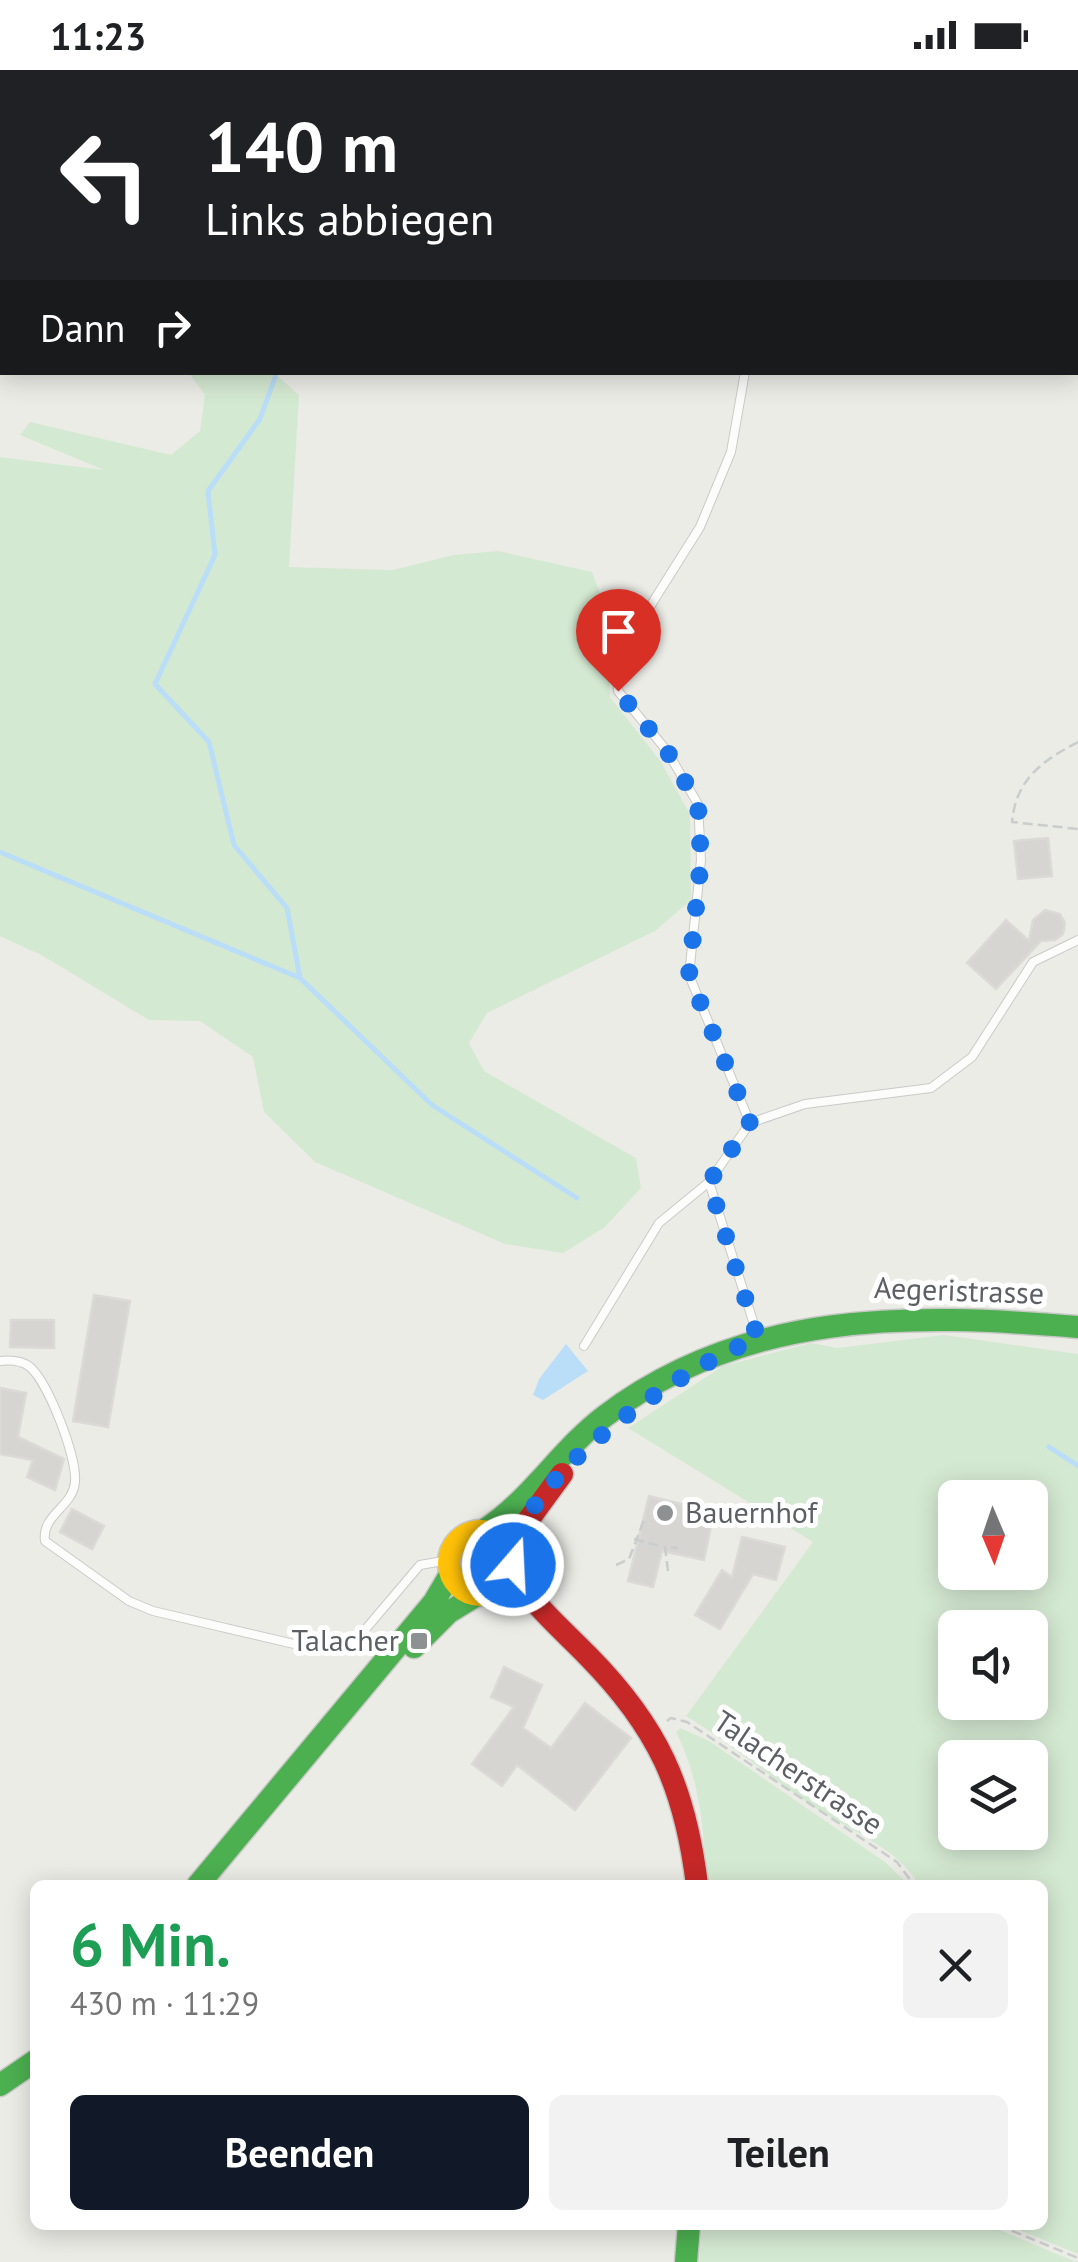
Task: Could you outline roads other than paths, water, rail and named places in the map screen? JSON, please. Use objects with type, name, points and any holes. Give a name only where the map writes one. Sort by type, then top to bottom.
[{"type":"main road","name":"Aegeristrasse","points":[[202,1880],[336,1714],[434,1602],[446,1564],[464,1536],[478,1526],[504,1518],[554,1461],[604,1417],[667,1377],[758,1339],[848,1318],[948,1315],[1078,1327]]},
{"type":"main road","name":"Aegeristrasse","points":[[309,1752],[449,1612],[507,1582],[536,1506],[579,1456],[642,1403],[723,1351]]},
{"type":"main road","points":[[478,1526],[500,1538],[531,1598],[616,1684],[655,1734],[682,1788],[696,1880]]},
{"type":"main road","points":[[446,1564],[461,1588],[483,1594],[571,1640]]},
{"type":"main road","points":[[0,2085],[30,2064]]},
{"type":"main road","points":[[686,2262],[689,2230]]},
{"type":"lane","points":[[744,375],[731,452],[700,527],[616,659],[618,691],[667,751],[698,804],[701,860],[689,975],[750,1123]]},
{"type":"lane","points":[[584,1346],[659,1223],[709,1182],[750,1123],[805,1104],[931,1088],[972,1057],[1033,962],[1078,940]]},
{"type":"lane","points":[[709,1182],[758,1339]]},
{"type":"lane","points":[[0,1362],[22,1362],[49,1394],[74,1470],[71,1496],[46,1523],[44,1541],[128,1601],[192,1620],[329,1648],[364,1630],[420,1564],[446,1564]]},
{"type":"water","points":[[566,1344],[588,1371],[543,1400],[533,1395],[539,1379]]},
{"type":"waterway","points":[[276,375],[260,419],[208,491],[215,555],[155,684],[209,742],[234,845],[287,908],[300,978]]},
{"type":"waterway","points":[[0,852],[300,978],[432,1105],[577,1198]]},
{"type":"waterway","points":[[1049,1447],[1078,1466]]},
{"type":"place","name":"Bauernhof","points":[[665,1513]]},
{"type":"place","name":"Talacher","points":[[419,1641]]}]
